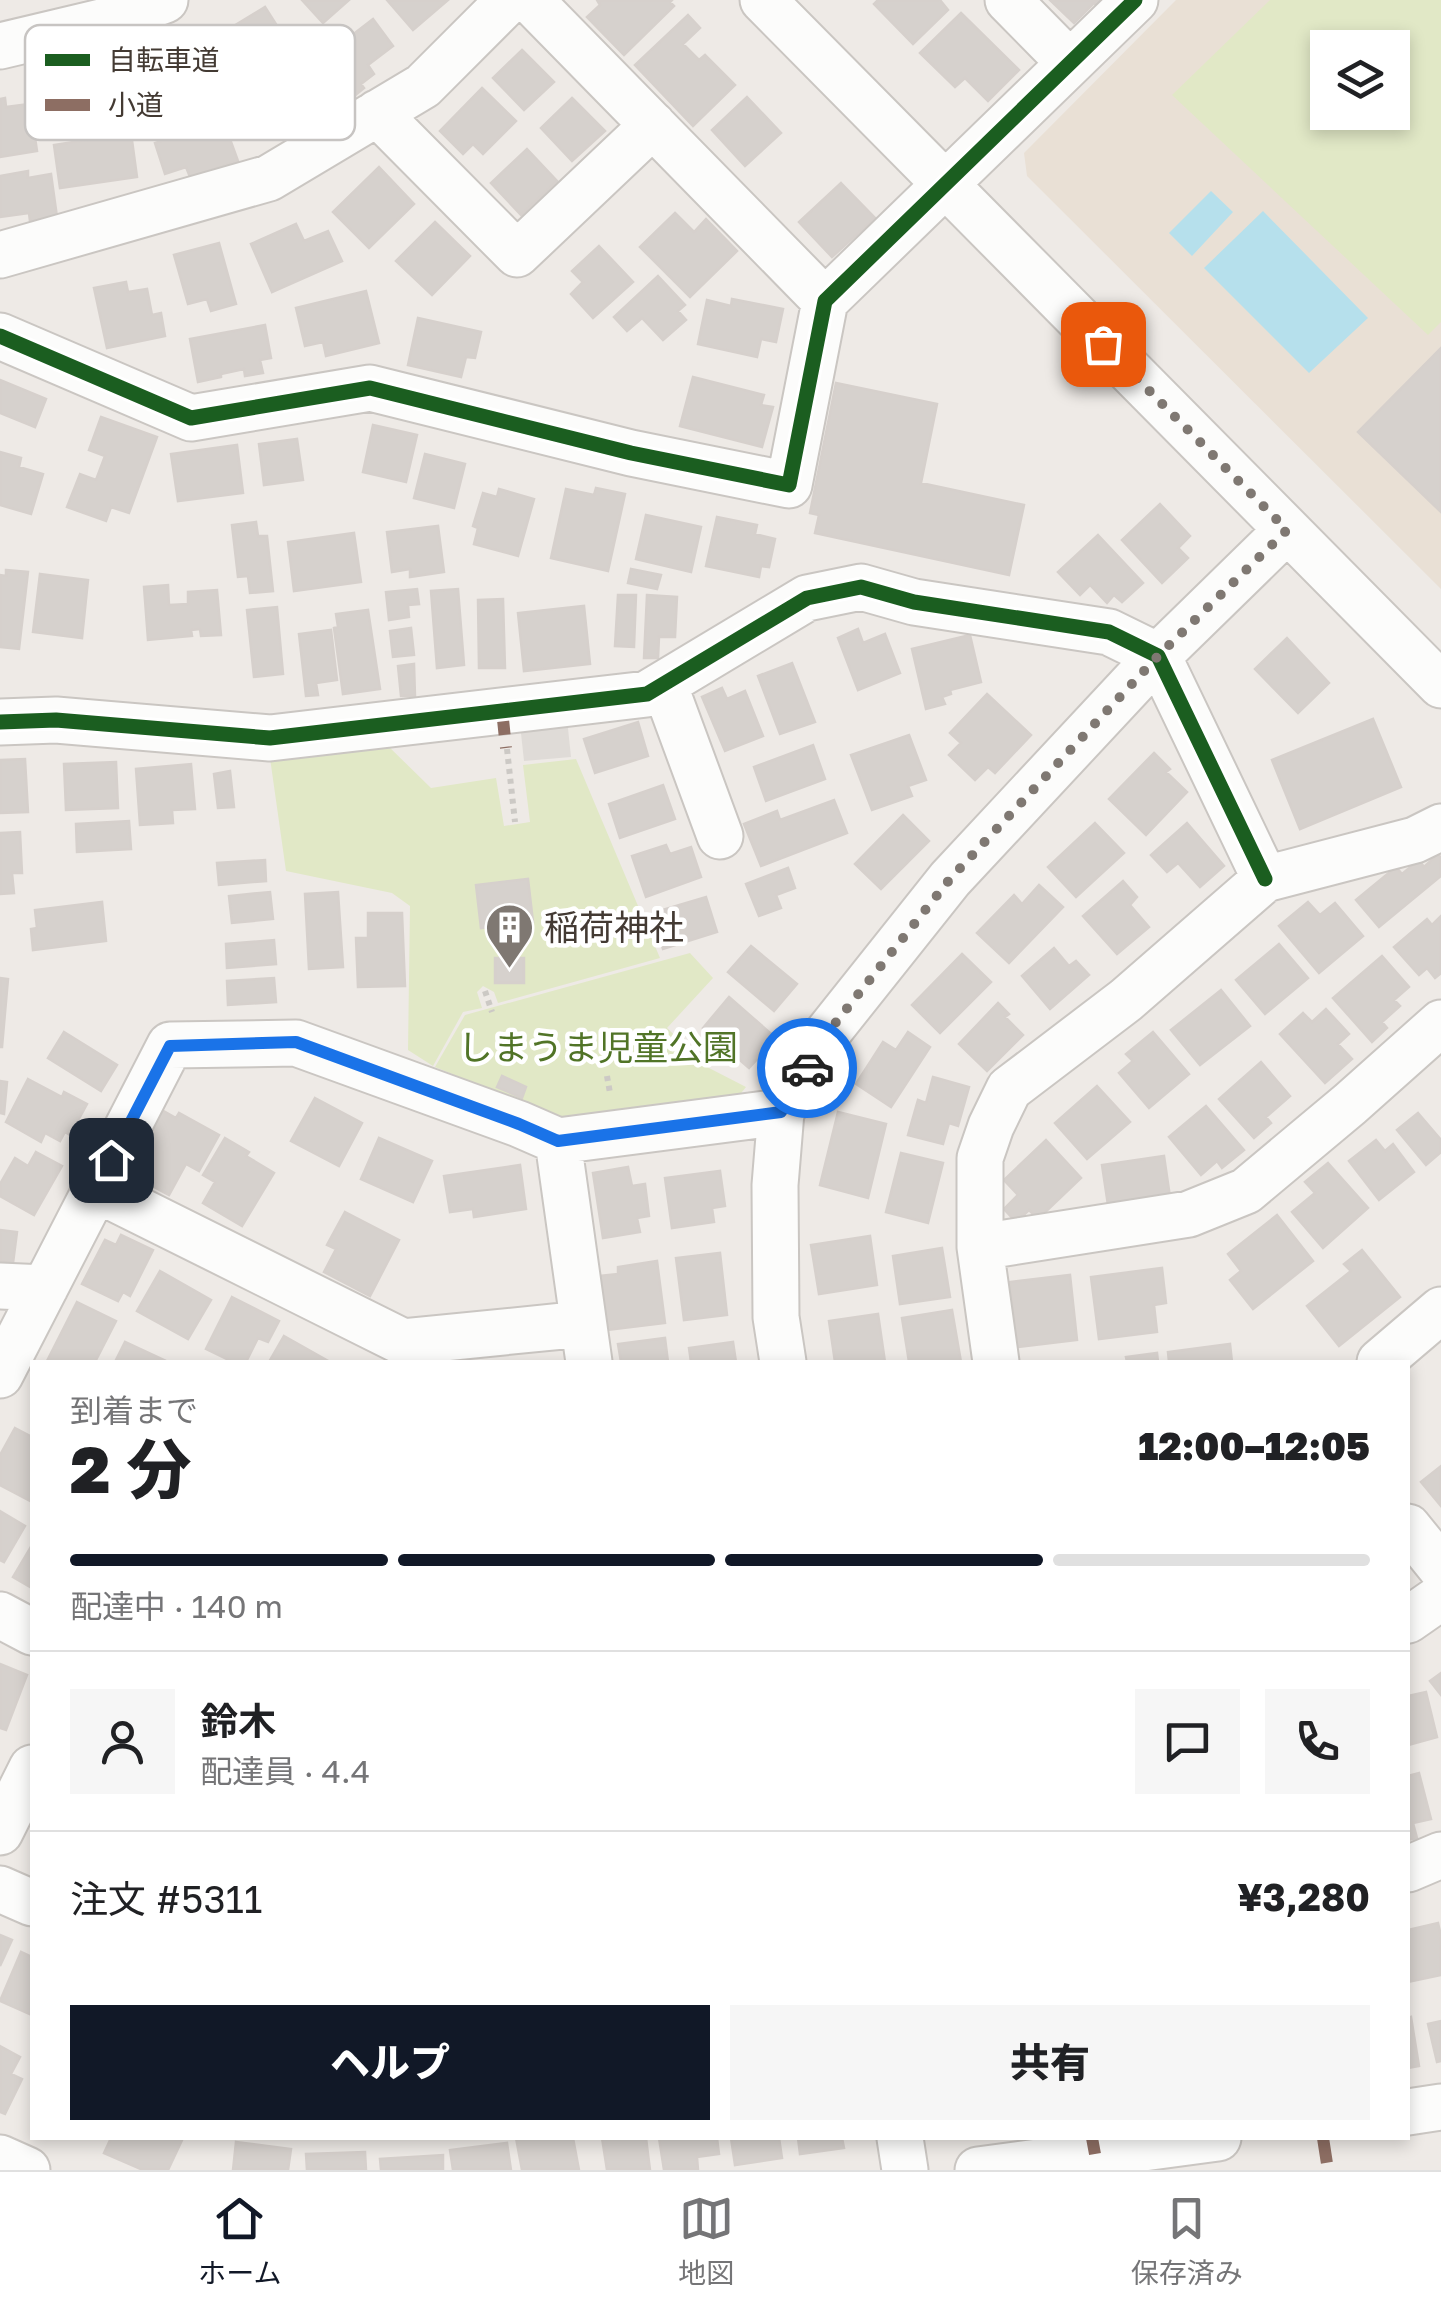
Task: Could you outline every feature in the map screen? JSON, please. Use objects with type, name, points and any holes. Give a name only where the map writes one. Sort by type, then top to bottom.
[{"type":"street","points":[[66,25],[116,9],[165,0]]},
{"type":"street","points":[[355,127],[423,86],[509,0]]},
{"type":"street","points":[[530,0],[825,301]]},
{"type":"street","points":[[763,0],[1441,686]]},
{"type":"street","points":[[1008,0],[1070,63]]},
{"type":"street","points":[[0,336],[191,418],[370,388],[631,453],[788,484],[825,301],[1136,0]]},
{"type":"street","points":[[0,46],[25,38]]},
{"type":"street","points":[[377,114],[517,254],[653,125]]},
{"type":"street","points":[[0,255],[269,178],[333,140]]},
{"type":"street","points":[[783,1360],[776,1317],[775,1185],[781,1112],[825,1036],[950,879],[1158,656],[1287,530]]},
{"type":"street","points":[[0,722],[56,720],[270,738],[647,694],[807,598],[861,587],[914,602],[1110,632],[1158,656],[1265,880]]},
{"type":"street","points":[[664,684],[720,836]]},
{"type":"street","points":[[996,1360],[980,1247],[980,1158],[1008,1089],[1126,1000],[1265,880],[1415,840],[1441,827]]},
{"type":"street","points":[[980,1247],[1188,1214],[1246,1192],[1441,1023]]},
{"type":"street","points":[[0,1375],[170,1046],[296,1042],[558,1141],[781,1112]]},
{"type":"street","points":[[96,1189],[403,1342],[586,1343],[558,1141]]},
{"type":"street","points":[[0,1286],[45,1288]]},
{"type":"street","points":[[1382,1360],[1441,1310]]},
{"type":"street","points":[[0,1384],[30,1399]]},
{"type":"street","points":[[1410,1529],[1441,1568]]},
{"type":"street","points":[[1410,1619],[1441,1596]]},
{"type":"street","points":[[0,1615],[30,1631]]},
{"type":"street","points":[[0,1832],[30,1772]]},
{"type":"street","points":[[1410,1869],[1441,1854]]},
{"type":"street","points":[[0,1889],[30,1902]]},
{"type":"street","points":[[1410,2112],[1441,2107]]},
{"type":"street","points":[[900,2140],[905,2170]]},
{"type":"street","points":[[978,2170],[1203,2140]]},
{"type":"street","points":[[0,2158],[27,2170]]},
{"type":"path","points":[[506,748],[514,822]]},
{"type":"path","points":[[484,990],[492,1012]]},
{"type":"shaded area","points":[[1176,0],[1441,0],[1441,589],[1027,176],[1024,153]]},
{"type":"shaded area","points":[[567,719],[571,757],[524,761],[520,724]]},
{"type":"green space","points":[[1270,0],[1441,0],[1441,322],[1428,335],[1172,95]]},
{"type":"green space","points":[[384,742],[431,788],[496,778],[504,826],[530,822],[523,765],[576,759],[660,958],[498,1003],[494,992],[483,986],[477,992],[482,1008],[463,1012],[433,1066],[408,1050],[410,906],[392,893],[286,871],[270,758]]},
{"type":"green space","name":"しまうま児童公園","points":[[690,953],[713,978],[667,1028],[709,1068],[746,1087],[737,1098],[562,1119],[435,1067],[465,1015]]},
{"type":"water","points":[[1211,191],[1233,212],[1192,256],[1169,233]]},
{"type":"water","points":[[1263,211],[1368,318],[1309,373],[1204,268]]},
{"type":"building","points":[[302,0],[349,0],[323,23]]},
{"type":"building","points":[[387,0],[448,0],[413,30]]},
{"type":"building","points":[[597,0],[672,0],[674,6],[624,55],[587,17],[600,5]]},
{"type":"building","points":[[878,0],[940,0],[948,10],[913,44],[874,4]]},
{"type":"building","points":[[1050,0],[1108,0],[1100,9],[1094,3],[1074,23]]},
{"type":"building","points":[[265,7],[277,25],[236,25]]},
{"type":"building","points":[[961,13],[1019,70],[988,101],[965,78],[955,87],[920,53]]},
{"type":"building","points":[[688,15],[700,28],[683,44],[699,60],[705,55],[735,85],[693,126],[635,65]]},
{"type":"building","points":[[373,19],[393,46],[368,65],[374,74],[361,84],[364,88],[355,95],[355,33]]},
{"type":"building","points":[[522,50],[554,82],[524,110],[493,78]]},
{"type":"building","points":[[482,88],[516,121],[483,154],[473,144],[463,154],[440,131]]},
{"type":"building","points":[[747,97],[781,133],[745,166],[712,130]]},
{"type":"building","points":[[5,98],[6,107],[25,105],[25,140],[35,140],[37,151],[0,157],[0,99]]},
{"type":"building","points":[[572,98],[605,131],[572,161],[541,128]]},
{"type":"building","points":[[132,140],[137,177],[60,188],[54,145]]},
{"type":"building","points":[[230,140],[238,161],[190,177],[186,167],[165,174],[155,143]]},
{"type":"building","points":[[527,149],[557,181],[521,215],[491,183]]},
{"type":"building","points":[[379,167],[414,204],[369,248],[333,212]]},
{"type":"building","points":[[28,171],[28,178],[51,174],[57,217],[30,221],[29,213],[0,217],[0,176]]},
{"type":"building","points":[[841,183],[875,218],[832,257],[799,222]]},
{"type":"building","points":[[675,213],[694,232],[706,219],[737,251],[690,297],[640,247]]},
{"type":"building","points":[[435,222],[470,256],[432,295],[396,261]]},
{"type":"building","points":[[296,224],[304,241],[328,231],[342,261],[272,292],[251,244]]},
{"type":"building","points":[[219,243],[236,304],[211,311],[207,299],[188,304],[174,255]]},
{"type":"building","points":[[599,246],[633,282],[593,318],[571,294],[583,282],[572,271]]},
{"type":"building","points":[[658,276],[685,305],[678,311],[686,320],[663,340],[642,318],[627,331],[614,317]]},
{"type":"building","points":[[126,282],[128,292],[147,289],[152,315],[161,313],[165,336],[107,348],[94,288]]},
{"type":"building","points":[[366,291],[379,343],[326,356],[323,342],[305,346],[296,308]]},
{"type":"building","points":[[732,299],[783,309],[776,342],[761,339],[757,357],[698,344],[707,300],[731,306]]},
{"type":"building","points":[[418,318],[481,332],[475,358],[466,357],[461,377],[408,365]]},
{"type":"building","points":[[265,325],[271,358],[260,360],[263,373],[245,376],[244,369],[198,382],[190,339]]},
{"type":"building","points":[[1441,348],[1441,512],[1358,432]]},
{"type":"building","points":[[693,377],[764,395],[761,405],[773,407],[762,447],[680,426]]},
{"type":"building","points":[[0,380],[46,399],[35,427],[0,413]]},
{"type":"building","points":[[836,383],[937,404],[921,483],[1024,505],[1009,575],[815,533],[819,515],[810,513]]},
{"type":"building","points":[[101,417],[157,437],[129,513],[111,507],[106,521],[67,507],[80,474],[96,480],[105,456],[89,450]]},
{"type":"building","points":[[373,425],[417,435],[406,482],[363,472]]},
{"type":"building","points":[[297,439],[303,480],[264,485],[259,444]]},
{"type":"building","points":[[237,445],[243,493],[178,501],[171,454]]},
{"type":"building","points":[[0,452],[21,458],[19,467],[43,474],[31,514],[0,505]]},
{"type":"building","points":[[425,454],[465,464],[454,508],[414,498]]},
{"type":"building","points":[[596,488],[625,494],[608,571],[551,558],[566,489],[594,495]]},
{"type":"building","points":[[499,489],[534,499],[518,556],[474,544],[478,528],[473,526],[483,493],[497,497]]},
{"type":"building","points":[[1160,504],[1190,536],[1178,548],[1188,558],[1162,583],[1122,540]]},
{"type":"building","points":[[646,515],[701,527],[691,572],[636,559]]},
{"type":"building","points":[[717,517],[757,525],[755,534],[775,539],[769,567],[761,566],[759,577],[706,566]]},
{"type":"building","points":[[256,522],[258,536],[267,536],[273,591],[250,593],[248,576],[238,577],[232,525]]},
{"type":"building","points":[[438,526],[444,572],[410,577],[410,569],[392,572],[387,532]]},
{"type":"building","points":[[354,533],[361,582],[294,591],[288,542]]},
{"type":"building","points":[[1098,535],[1143,583],[1122,602],[1114,595],[1107,603],[1090,585],[1080,595],[1058,572]]},
{"type":"building","points":[[631,569],[661,575],[657,589],[628,583]]},
{"type":"building","points":[[6,570],[28,572],[19,649],[0,647],[0,575],[6,576]]},
{"type":"building","points":[[40,574],[88,580],[82,638],[33,632]]},
{"type":"building","points":[[168,585],[169,605],[188,604],[188,592],[217,590],[221,635],[201,636],[200,629],[191,630],[192,636],[148,640],[144,587]]},
{"type":"building","points":[[417,589],[419,604],[408,605],[409,617],[389,620],[386,592]]},
{"type":"building","points":[[458,589],[464,665],[437,668],[431,591]]},
{"type":"building","points":[[618,595],[636,595],[634,647],[615,646]]},
{"type":"building","points":[[647,595],[677,597],[675,637],[659,637],[658,658],[644,658]]},
{"type":"building","points":[[503,599],[505,668],[479,668],[478,600]]},
{"type":"building","points":[[584,606],[590,664],[524,671],[518,613]]},
{"type":"building","points":[[277,607],[283,674],[254,677],[247,610]]},
{"type":"building","points":[[368,610],[380,689],[343,694],[334,628],[338,627],[336,614]]},
{"type":"building","points":[[411,628],[414,655],[393,657],[390,631]]},
{"type":"building","points":[[858,629],[863,643],[885,634],[900,673],[858,690],[838,638]]},
{"type":"building","points":[[331,630],[337,680],[316,683],[318,695],[306,696],[299,634]]},
{"type":"building","points":[[970,635],[981,682],[950,690],[951,694],[942,697],[945,704],[926,709],[912,649]]},
{"type":"building","points":[[1287,638],[1329,683],[1298,713],[1255,669]]},
{"type":"building","points":[[792,663],[815,722],[780,734],[758,676]]},
{"type":"building","points":[[414,664],[415,696],[401,696],[398,666]]},
{"type":"building","points":[[722,688],[727,699],[745,691],[763,736],[725,751],[702,697]]},
{"type":"building","points":[[987,694],[1031,735],[995,773],[988,767],[975,780],[949,755],[961,743],[950,733]]},
{"type":"building","points":[[1373,719],[1401,787],[1300,829],[1272,760]]},
{"type":"building","points":[[638,722],[648,756],[595,773],[584,739]]},
{"type":"building","points":[[909,735],[926,780],[908,786],[912,796],[872,810],[851,755]]},
{"type":"building","points":[[813,745],[825,779],[766,801],[754,767]]},
{"type":"building","points":[[1154,753],[1170,769],[1166,772],[1187,792],[1146,835],[1109,799]]},
{"type":"building","points":[[25,759],[28,812],[0,813],[0,760]]},
{"type":"building","points":[[116,762],[118,808],[66,810],[64,764]]},
{"type":"building","points":[[191,764],[195,809],[172,810],[173,823],[140,825],[136,769]]},
{"type":"building","points":[[230,771],[234,807],[218,808],[214,774]]},
{"type":"building","points":[[663,785],[675,819],[620,838],[609,804]]},
{"type":"building","points":[[834,800],[847,833],[761,866],[744,824],[777,811],[780,820]]},
{"type":"building","points":[[903,815],[929,841],[881,889],[855,864]]},
{"type":"building","points":[[129,821],[131,849],[77,852],[76,824]]},
{"type":"building","points":[[1095,823],[1124,853],[1076,897],[1048,867]]},
{"type":"building","points":[[1187,823],[1224,866],[1200,887],[1178,863],[1167,872],[1151,855]]},
{"type":"building","points":[[20,832],[22,873],[12,873],[14,893],[0,894],[0,833]]},
{"type":"building","points":[[666,845],[670,854],[691,847],[701,877],[646,897],[632,856]]},
{"type":"building","points":[[1438,854],[1441,876],[1379,927],[1356,900],[1396,867],[1402,874],[1419,860],[1424,867]]},
{"type":"building","points":[[265,860],[266,881],[219,885],[217,863]]},
{"type":"building","points":[[788,868],[795,888],[776,895],[781,908],[759,916],[746,884]]},
{"type":"building","points":[[528,879],[533,922],[481,928],[476,885]]},
{"type":"building","points":[[1123,881],[1137,897],[1130,905],[1149,927],[1117,954],[1083,916]]},
{"type":"building","points":[[1039,885],[1063,907],[1009,963],[977,933],[1014,895],[1022,904]]},
{"type":"building","points":[[270,892],[273,919],[232,923],[229,896]]},
{"type":"building","points":[[338,892],[343,967],[309,969],[305,894]]},
{"type":"building","points":[[706,897],[717,932],[663,949],[652,913]]},
{"type":"building","points":[[102,902],[106,941],[33,950],[31,929],[37,928],[35,910]]},
{"type":"building","points":[[1308,902],[1320,915],[1335,903],[1363,936],[1319,973],[1279,926]]},
{"type":"building","points":[[368,913],[402,913],[405,986],[358,987],[356,938],[368,938]]},
{"type":"building","points":[[1441,916],[1441,973],[1435,978],[1427,968],[1419,975],[1394,947],[1427,919],[1432,925]]},
{"type":"building","points":[[274,940],[276,964],[227,968],[226,944]]},
{"type":"building","points":[[1279,944],[1308,978],[1265,1014],[1236,980]]},
{"type":"building","points":[[751,946],[797,984],[774,1011],[728,972]]},
{"type":"building","points":[[1054,948],[1069,966],[1076,961],[1089,975],[1050,1009],[1022,976]]},
{"type":"building","points":[[962,954],[991,982],[940,1033],[912,1005]]},
{"type":"building","points":[[1382,956],[1409,987],[1394,1000],[1400,1006],[1382,1022],[1387,1028],[1372,1042],[1333,998]]},
{"type":"building","name":"稲荷神社","points":[[495,958],[524,958],[524,983],[495,983]]},
{"type":"building","points":[[0,978],[8,979],[2,1047],[0,1047]]},
{"type":"building","points":[[274,978],[276,1002],[228,1005],[227,981]]},
{"type":"building","points":[[1221,990],[1250,1026],[1200,1065],[1171,1030]]},
{"type":"building","points":[[729,997],[776,1038],[749,1068],[703,1028]]},
{"type":"building","points":[[998,1003],[1009,1014],[1005,1017],[1023,1035],[987,1071],[959,1044]]},
{"type":"building","points":[[1326,1009],[1349,1034],[1338,1044],[1352,1059],[1325,1083],[1280,1034],[1303,1013],[1312,1022]]},
{"type":"building","points":[[64,1032],[117,1065],[101,1091],[48,1058]]},
{"type":"building","points":[[908,1032],[930,1047],[891,1107],[856,1084],[883,1042],[896,1050]]},
{"type":"building","points":[[1153,1032],[1189,1074],[1149,1108],[1119,1073],[1133,1061],[1126,1054]]},
{"type":"building","points":[[1261,1062],[1290,1096],[1266,1117],[1271,1123],[1254,1138],[1219,1099]]},
{"type":"building","points":[[502,1076],[526,1087],[522,1098],[497,1087]]},
{"type":"building","points":[[933,1077],[969,1087],[958,1126],[949,1123],[943,1144],[908,1135],[918,1100],[926,1103]]},
{"type":"building","points":[[28,1079],[62,1097],[64,1092],[87,1104],[70,1135],[65,1132],[60,1141],[45,1133],[41,1142],[6,1122]]},
{"type":"building","points":[[0,1081],[7,1082],[4,1114],[0,1113]]},
{"type":"building","points":[[1097,1086],[1130,1122],[1087,1159],[1055,1123]]},
{"type":"building","points":[[315,1098],[362,1123],[339,1166],[291,1141]]},
{"type":"building","points":[[1206,1106],[1244,1150],[1222,1168],[1217,1161],[1201,1175],[1169,1137]]},
{"type":"building","points":[[160,1109],[176,1118],[179,1113],[219,1135],[199,1171],[186,1164],[169,1195],[143,1181],[146,1175],[133,1168],[140,1157],[135,1155]]},
{"type":"building","points":[[838,1112],[886,1124],[868,1198],[820,1185]]},
{"type":"building","points":[[1418,1113],[1441,1140],[1441,1152],[1426,1165],[1397,1130]]},
{"type":"building","points":[[225,1138],[274,1173],[242,1226],[203,1203],[215,1182],[203,1175]]},
{"type":"building","points":[[379,1138],[432,1161],[413,1202],[361,1179]]},
{"type":"building","points":[[1046,1140],[1081,1178],[1038,1219],[1029,1210],[1016,1222],[1004,1209],[1018,1195],[1004,1180]]},
{"type":"building","points":[[1376,1140],[1385,1151],[1393,1144],[1414,1172],[1379,1200],[1349,1161]]},
{"type":"building","points":[[36,1152],[62,1166],[34,1215],[0,1196],[0,1184],[15,1158],[28,1166]]},
{"type":"building","points":[[901,1153],[943,1163],[928,1223],[886,1212]]},
{"type":"building","points":[[1164,1156],[1170,1197],[1108,1205],[1102,1165]]},
{"type":"building","points":[[1328,1163],[1368,1208],[1323,1248],[1292,1212],[1315,1193],[1305,1182]]},
{"type":"building","points":[[520,1165],[526,1209],[474,1217],[473,1209],[450,1212],[444,1176]]},
{"type":"building","points":[[628,1167],[632,1186],[645,1184],[649,1216],[637,1218],[640,1232],[603,1238],[593,1173]]},
{"type":"building","points":[[720,1171],[725,1206],[712,1208],[714,1222],[672,1228],[665,1178]]},
{"type":"building","points":[[345,1212],[399,1240],[370,1296],[324,1272],[336,1249],[327,1245]]},
{"type":"building","points":[[1277,1215],[1313,1261],[1253,1309],[1230,1280],[1241,1271],[1228,1254]]},
{"type":"building","points":[[0,1230],[17,1232],[13,1263],[0,1261]]},
{"type":"building","points":[[121,1235],[153,1250],[130,1296],[123,1292],[118,1301],[82,1284],[105,1240],[116,1245]]},
{"type":"building","points":[[870,1236],[877,1285],[819,1294],[811,1245]]},
{"type":"building","points":[[942,1248],[950,1297],[900,1304],[893,1256]]},
{"type":"building","points":[[1362,1250],[1400,1297],[1339,1346],[1307,1306],[1351,1271],[1344,1264]]},
{"type":"building","points":[[720,1253],[727,1315],[684,1320],[676,1258]]},
{"type":"building","points":[[657,1261],[665,1323],[606,1330],[598,1276],[618,1274],[618,1267]]},
{"type":"building","points":[[1162,1268],[1166,1303],[1154,1305],[1157,1332],[1099,1339],[1091,1277]]},
{"type":"building","points":[[160,1271],[211,1300],[188,1339],[137,1311]]},
{"type":"building","points":[[1070,1275],[1077,1340],[1017,1347],[1010,1282]]},
{"type":"building","points":[[232,1297],[279,1321],[268,1342],[258,1338],[247,1360],[229,1360],[206,1349]]},
{"type":"building","points":[[77,1302],[116,1321],[96,1360],[48,1360]]},
{"type":"building","points":[[952,1310],[961,1360],[909,1360],[902,1318]]},
{"type":"building","points":[[878,1314],[885,1360],[835,1360],[829,1321]]},
{"type":"building","points":[[284,1336],[326,1360],[270,1360]]},
{"type":"building","points":[[665,1338],[668,1360],[621,1360],[618,1344]]},
{"type":"building","points":[[125,1342],[164,1360],[116,1360]]},
{"type":"building","points":[[733,1342],[736,1360],[691,1360],[689,1348]]},
{"type":"building","points":[[1230,1344],[1232,1360],[1169,1360],[1168,1352]]},
{"type":"building","points":[[1157,1353],[1158,1360],[1127,1360],[1126,1357]]},
{"type":"building","points":[[15,1428],[30,1436],[30,1501],[0,1485],[0,1455]]},
{"type":"building","points":[[1441,1466],[1441,1506],[1421,1482]]},
{"type":"building","points":[[0,1511],[25,1526],[4,1562],[0,1560]]},
{"type":"building","points":[[30,1548],[30,1587],[13,1577]]},
{"type":"building","points":[[0,1664],[27,1675],[6,1730],[0,1728]]},
{"type":"building","points":[[1441,1673],[1441,1695],[1430,1681]]},
{"type":"building","points":[[1426,1692],[1437,1737],[1410,1744],[1410,1696]]},
{"type":"building","points":[[1419,1773],[1431,1819],[1413,1823],[1417,1838],[1410,1840],[1410,1775]]},
{"type":"building","points":[[1438,1923],[1441,1975],[1410,1982],[1410,1930]]},
{"type":"building","points":[[0,1935],[12,1940],[0,1966]]},
{"type":"building","points":[[21,1952],[30,1956],[30,2014],[0,2001]]},
{"type":"building","points":[[1410,2017],[1419,2066],[1410,2068]]},
{"type":"building","points":[[1441,2021],[1441,2061],[1437,2062],[1428,2024]]},
{"type":"building","points":[[0,2046],[20,2057],[11,2074],[22,2079],[5,2114],[0,2112]]},
{"type":"building","points":[[110,2140],[182,2140],[168,2170],[143,2170],[104,2153]]},
{"type":"building","points":[[516,2140],[573,2140],[579,2170],[522,2170]]},
{"type":"building","points":[[602,2140],[646,2140],[650,2170],[607,2170]]},
{"type":"building","points":[[659,2140],[717,2140],[719,2154],[697,2157],[698,2170],[664,2170]]},
{"type":"building","points":[[731,2140],[779,2140],[782,2158],[735,2165]]},
{"type":"building","points":[[798,2140],[842,2140],[844,2148],[800,2154]]},
{"type":"building","points":[[236,2142],[291,2149],[288,2170],[233,2170]]},
{"type":"building","points":[[507,2143],[511,2170],[453,2170],[450,2150]]},
{"type":"building","points":[[365,2152],[366,2170],[307,2170],[306,2154]]},
{"type":"building","points":[[443,2155],[443,2170],[381,2170],[380,2159]]},
{"type":"marked path","points":[[502,710],[506,748]]},
{"type":"marked path","points":[[1092,2140],[1095,2154]]},
{"type":"marked path","points":[[1323,2140],[1328,2170]]},
{"type":"cycle path","points":[[0,336],[191,418],[370,388],[631,453],[789,485],[825,301],[1135,0]]},
{"type":"cycle path","points":[[0,722],[56,720],[270,738],[647,694],[807,598],[861,587],[914,602],[1109,632],[1158,656],[1265,879]]},
{"type":"way so far","points":[[807,1068],[825,1036],[950,879],[1158,656],[1287,530],[1103,344]]},
{"type":"place","name":"稲荷神社","points":[[509,970]]},
{"type":"route","points":[[111,1160],[170,1046],[296,1042],[558,1141],[781,1112],[807,1068]]}]
